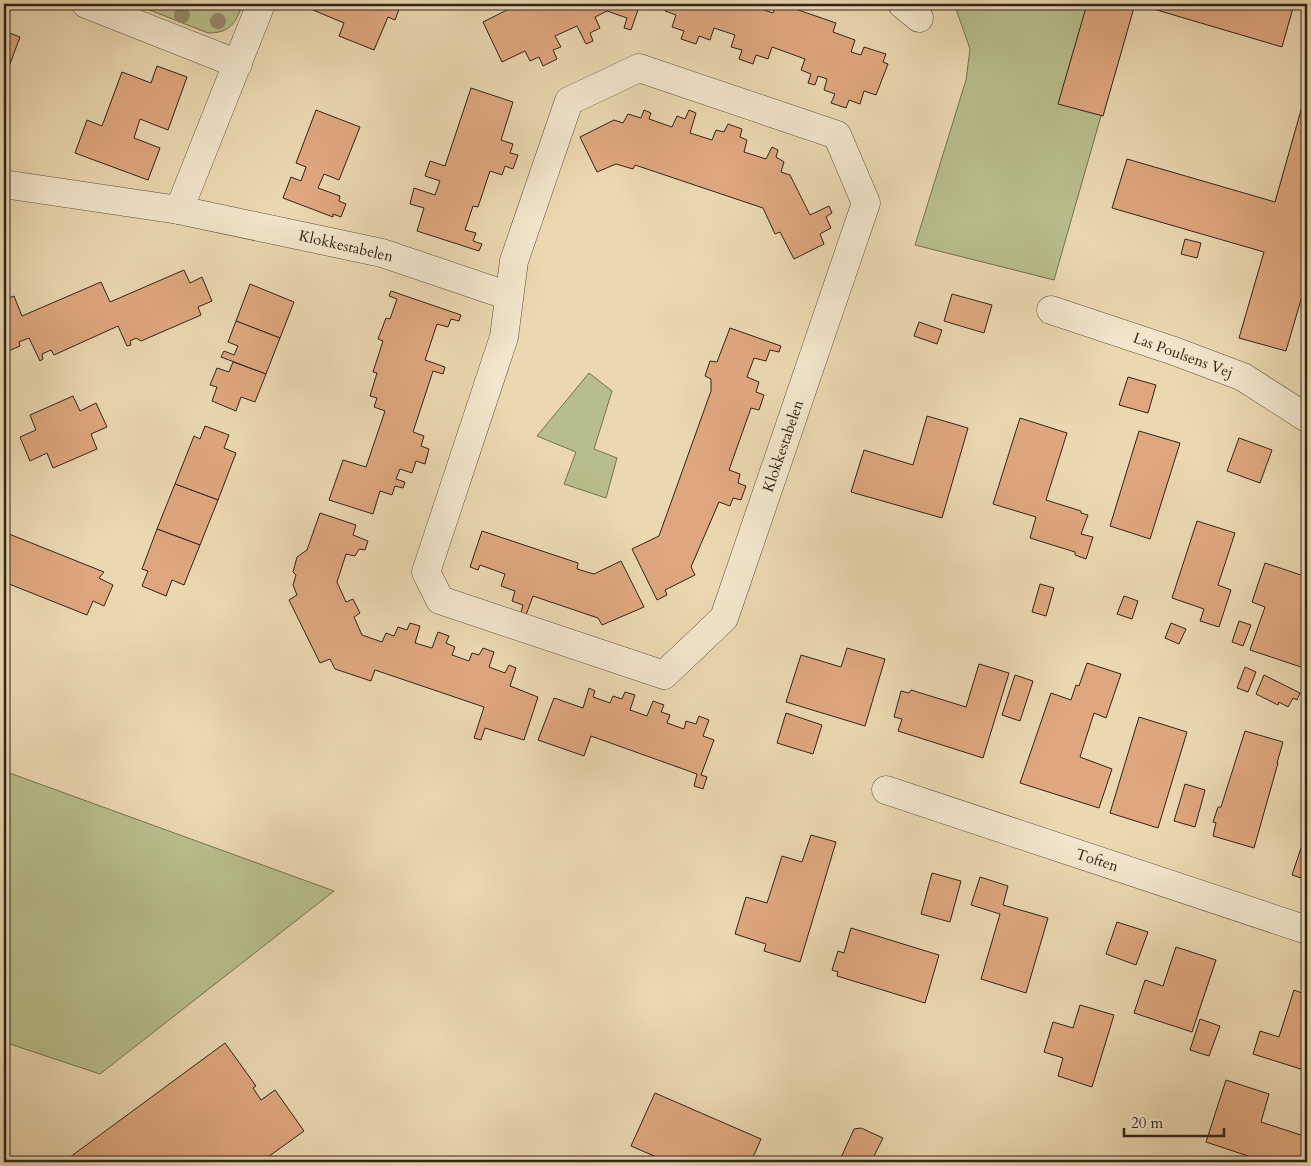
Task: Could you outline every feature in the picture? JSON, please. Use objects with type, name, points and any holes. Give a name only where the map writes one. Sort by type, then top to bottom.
[{"type":"street","points":[[86,4],[238,64]]},
{"type":"street","points":[[179,210],[261,4]]},
{"type":"street","name":"Klokkestabelen","points":[[639,68],[836,135],[866,203],[724,618],[664,675],[440,600],[426,572],[504,337],[509,296],[514,261],[569,101],[639,68]]},
{"type":"street","name":"Klokkestabelen","points":[[4,185],[179,210],[382,253],[509,296]]},
{"type":"street","name":"Las Poulsens Vej","points":[[1051,310],[1174,350],[1243,376],[1307,418]]},
{"type":"street","name":"Toften","points":[[886,790],[1307,930]]},
{"type":"green space","points":[[134,4],[243,4],[231,26],[216,33],[208,33]]},
{"type":"green space","points":[[958,4],[1133,4],[1054,280],[915,245],[966,80],[970,49],[956,9]]},
{"type":"green space","points":[[589,373],[612,391],[594,449],[617,458],[606,498],[564,484],[576,452],[537,436]]},
{"type":"green space","points":[[4,771],[334,891],[100,1074],[4,1042]]},
{"type":"building","points":[[316,4],[401,4],[395,20],[388,17],[374,50],[339,36],[344,23],[313,10]]},
{"type":"building","points":[[519,4],[640,4],[631,30],[624,28],[627,18],[607,11],[595,17],[600,28],[590,33],[593,41],[586,44],[577,26],[555,36],[561,47],[553,50],[557,59],[543,66],[539,57],[530,61],[525,51],[502,62],[483,22]]},
{"type":"building","points":[[668,4],[747,4],[773,13],[777,4],[781,4],[836,23],[833,32],[855,40],[851,52],[861,55],[864,47],[886,54],[883,62],[888,64],[876,95],[864,91],[860,104],[849,100],[846,108],[831,103],[835,94],[824,90],[827,79],[818,76],[815,85],[808,83],[811,74],[801,70],[805,59],[772,47],[768,59],[756,55],[753,64],[739,59],[742,50],[731,47],[735,35],[714,28],[710,40],[699,36],[696,44],[681,39],[684,31],[672,27],[676,15],[665,11]]},
{"type":"building","points":[[1087,4],[1135,4],[1103,116],[1058,104]]},
{"type":"building","points":[[1152,4],[1280,4],[1293,8],[1282,47],[1150,8]]},
{"type":"building","points":[[4,31],[20,37],[4,80]]},
{"type":"building","points":[[157,66],[187,77],[168,130],[140,119],[134,138],[160,148],[148,180],[75,153],[87,120],[102,126],[122,72],[151,83]]},
{"type":"building","points":[[471,88],[513,102],[501,140],[513,144],[510,153],[518,155],[513,169],[505,166],[502,175],[490,171],[478,207],[473,206],[465,230],[476,233],[473,241],[482,244],[479,251],[417,231],[424,208],[410,204],[414,188],[435,195],[440,181],[425,176],[430,161],[445,166]]},
{"type":"building","points":[[1307,89],[1307,279],[1286,351],[1239,338],[1264,252],[1112,208],[1127,159],[1275,202]]},
{"type":"building","points":[[316,110],[360,127],[339,180],[324,174],[318,188],[340,196],[339,201],[346,204],[341,217],[333,214],[333,217],[283,198],[291,177],[301,181],[306,167],[296,163]]},
{"type":"building","points":[[644,110],[651,113],[649,119],[672,127],[677,116],[685,119],[689,110],[696,113],[690,133],[712,140],[716,130],[724,132],[728,124],[742,129],[740,137],[747,140],[744,152],[766,159],[772,147],[778,150],[776,157],[784,162],[781,172],[790,175],[810,215],[829,206],[832,213],[826,217],[831,228],[820,234],[824,244],[794,259],[780,232],[775,234],[763,208],[635,165],[633,169],[616,164],[597,172],[580,137],[614,120],[623,123],[628,114],[641,118]]},
{"type":"building","points":[[1185,239],[1201,243],[1197,258],[1181,254]]},
{"type":"building","points":[[184,270],[190,283],[202,277],[212,301],[198,307],[201,315],[141,341],[136,338],[130,341],[131,345],[127,346],[118,326],[54,355],[51,350],[42,354],[43,359],[40,361],[29,338],[19,342],[20,346],[4,353],[4,300],[14,296],[22,316],[101,282],[110,302]]},
{"type":"building","points":[[250,284],[294,302],[280,338],[236,321]]},
{"type":"building","points":[[391,291],[461,315],[459,321],[451,319],[448,327],[437,324],[425,360],[445,367],[443,374],[433,371],[413,432],[424,436],[421,446],[429,449],[425,464],[416,461],[412,473],[400,469],[396,479],[405,482],[403,488],[395,486],[392,495],[380,491],[373,514],[329,500],[343,460],[366,467],[385,411],[374,407],[377,398],[370,396],[377,373],[373,372],[383,341],[378,339],[386,318],[390,319],[397,299],[389,296]]},
{"type":"building","points":[[952,294],[992,305],[984,333],[944,321]]},
{"type":"building","points":[[236,321],[280,338],[266,374],[221,357],[224,351],[234,355],[238,346],[228,342]]},
{"type":"building","points":[[919,322],[942,330],[937,344],[914,336]]},
{"type":"building","points":[[730,328],[781,346],[779,352],[770,350],[766,361],[754,358],[747,377],[759,382],[756,392],[764,395],[759,410],[751,408],[729,470],[740,474],[738,483],[746,486],[741,500],[733,498],[730,506],[719,502],[691,567],[695,575],[665,590],[667,595],[657,600],[632,549],[659,536],[711,391],[711,379],[705,376],[710,361],[717,362]]},
{"type":"building","points":[[233,362],[266,374],[255,402],[241,397],[236,411],[212,401],[217,387],[210,385],[217,368],[229,372]]},
{"type":"building","points":[[1128,377],[1156,385],[1148,413],[1119,405]]},
{"type":"building","points":[[73,396],[80,411],[96,403],[107,427],[91,434],[97,449],[53,468],[47,453],[30,461],[20,437],[36,430],[30,415]]},
{"type":"building","points":[[927,416],[968,428],[942,518],[851,492],[864,450],[913,465]]},
{"type":"building","points":[[1020,418],[1067,433],[1046,500],[1088,515],[1081,534],[1093,537],[1086,559],[1075,555],[1075,552],[1030,538],[1036,517],[993,504]]},
{"type":"building","points":[[205,426],[229,435],[224,448],[236,453],[218,500],[175,484],[194,436],[200,439]]},
{"type":"building","points":[[1139,431],[1180,443],[1150,539],[1110,526]]},
{"type":"building","points":[[1239,438],[1272,450],[1260,483],[1227,471]]},
{"type":"building","points":[[175,484],[218,500],[200,545],[157,529]]},
{"type":"building","points":[[320,513],[356,525],[353,535],[368,541],[365,550],[359,549],[355,556],[346,554],[337,582],[346,602],[353,599],[360,613],[354,617],[362,635],[382,642],[386,633],[394,636],[398,627],[407,630],[410,623],[420,626],[415,643],[432,648],[438,632],[449,636],[446,643],[455,647],[452,655],[469,661],[472,653],[479,655],[483,648],[494,652],[489,667],[505,673],[509,665],[516,668],[510,686],[538,697],[524,740],[485,728],[481,740],[474,738],[484,707],[375,670],[371,681],[335,669],[330,659],[320,663],[289,600],[297,595],[293,585],[296,575],[293,572],[297,557],[307,550]]},
{"type":"building","points":[[1197,521],[1235,533],[1218,585],[1231,590],[1219,627],[1200,621],[1204,609],[1172,598]]},
{"type":"building","points":[[157,529],[200,545],[184,585],[172,580],[166,596],[142,586],[148,571],[142,569]]},
{"type":"building","points":[[482,531],[578,563],[577,569],[594,574],[621,561],[644,607],[602,625],[598,618],[533,596],[526,615],[521,613],[523,605],[512,601],[515,591],[501,586],[505,574],[480,565],[478,570],[470,567]]},
{"type":"building","points":[[4,532],[104,572],[99,578],[113,585],[104,606],[93,601],[87,615],[4,582]]},
{"type":"building","points":[[1265,563],[1307,577],[1307,603],[1303,615],[1307,616],[1307,669],[1250,650],[1265,607],[1252,602]]},
{"type":"building","points":[[1040,584],[1054,588],[1046,616],[1032,612]]},
{"type":"building","points":[[1124,596],[1138,601],[1132,619],[1117,614]]},
{"type":"building","points":[[1239,621],[1251,625],[1243,646],[1232,642]]},
{"type":"building","points":[[1171,623],[1186,629],[1179,644],[1165,638]]},
{"type":"building","points":[[847,648],[885,659],[865,726],[786,702],[801,655],[841,667]]},
{"type":"building","points":[[1087,663],[1121,674],[1106,718],[1094,713],[1080,757],[1112,769],[1099,808],[1020,783],[1051,693],[1071,700],[1076,685],[1079,686]]},
{"type":"building","points":[[979,664],[1009,673],[983,758],[898,731],[902,719],[894,717],[901,691],[909,693],[911,690],[966,707]]},
{"type":"building","points":[[1245,667],[1256,672],[1248,692],[1237,688]]},
{"type":"building","points":[[1015,675],[1033,681],[1020,721],[1002,715]]},
{"type":"building","points":[[1264,675],[1300,693],[1297,700],[1293,698],[1288,707],[1279,702],[1278,705],[1256,694]]},
{"type":"building","points":[[589,688],[595,691],[593,697],[610,703],[613,696],[622,699],[625,692],[635,695],[630,710],[647,716],[653,701],[664,705],[661,712],[670,715],[667,723],[684,729],[686,721],[696,724],[699,716],[709,720],[703,736],[714,740],[701,775],[707,777],[703,789],[694,786],[697,774],[591,736],[584,756],[538,740],[554,698],[583,708]]},
{"type":"building","points":[[786,713],[822,725],[813,754],[777,743]]},
{"type":"building","points":[[1139,717],[1187,732],[1158,828],[1110,813]]},
{"type":"building","points":[[1245,731],[1283,742],[1254,848],[1213,836],[1216,823],[1213,822],[1218,807],[1221,807]]},
{"type":"building","points":[[1185,784],[1205,790],[1195,827],[1174,821]]},
{"type":"building","points":[[1307,830],[1307,880],[1292,875]]},
{"type":"building","points":[[811,835],[836,842],[800,962],[764,951],[766,944],[735,934],[746,897],[767,903],[782,856],[802,862]]},
{"type":"building","points":[[932,873],[961,881],[950,922],[921,914]]},
{"type":"building","points":[[980,877],[1008,886],[1003,905],[1048,918],[1026,993],[981,979],[1000,914],[971,905]]},
{"type":"building","points":[[1117,922],[1148,932],[1136,965],[1106,954]]},
{"type":"building","points":[[851,928],[939,955],[925,1003],[837,976],[838,972],[832,970],[838,951],[844,953]]},
{"type":"building","points":[[1176,947],[1216,960],[1192,1032],[1134,1013],[1145,980],[1163,986]]},
{"type":"building","points":[[1294,990],[1307,995],[1307,1071],[1253,1054],[1260,1031],[1279,1037]]},
{"type":"building","points":[[1080,1005],[1114,1015],[1092,1087],[1058,1076],[1063,1058],[1044,1052],[1053,1022],[1073,1028]]},
{"type":"building","points":[[1200,1019],[1220,1026],[1209,1056],[1190,1050]]},
{"type":"building","points":[[225,1043],[256,1086],[253,1088],[261,1100],[275,1090],[304,1131],[261,1162],[68,1162],[66,1160]]},
{"type":"building","points":[[1226,1080],[1269,1094],[1261,1122],[1307,1137],[1307,1147],[1302,1162],[1266,1162],[1206,1142]]},
{"type":"building","points":[[655,1093],[761,1139],[751,1162],[668,1162],[631,1146]]},
{"type":"building","points":[[861,1128],[883,1138],[871,1162],[839,1162],[854,1129]]},
{"type":"building","points":[[43,1157],[47,1162],[36,1162]]}]
